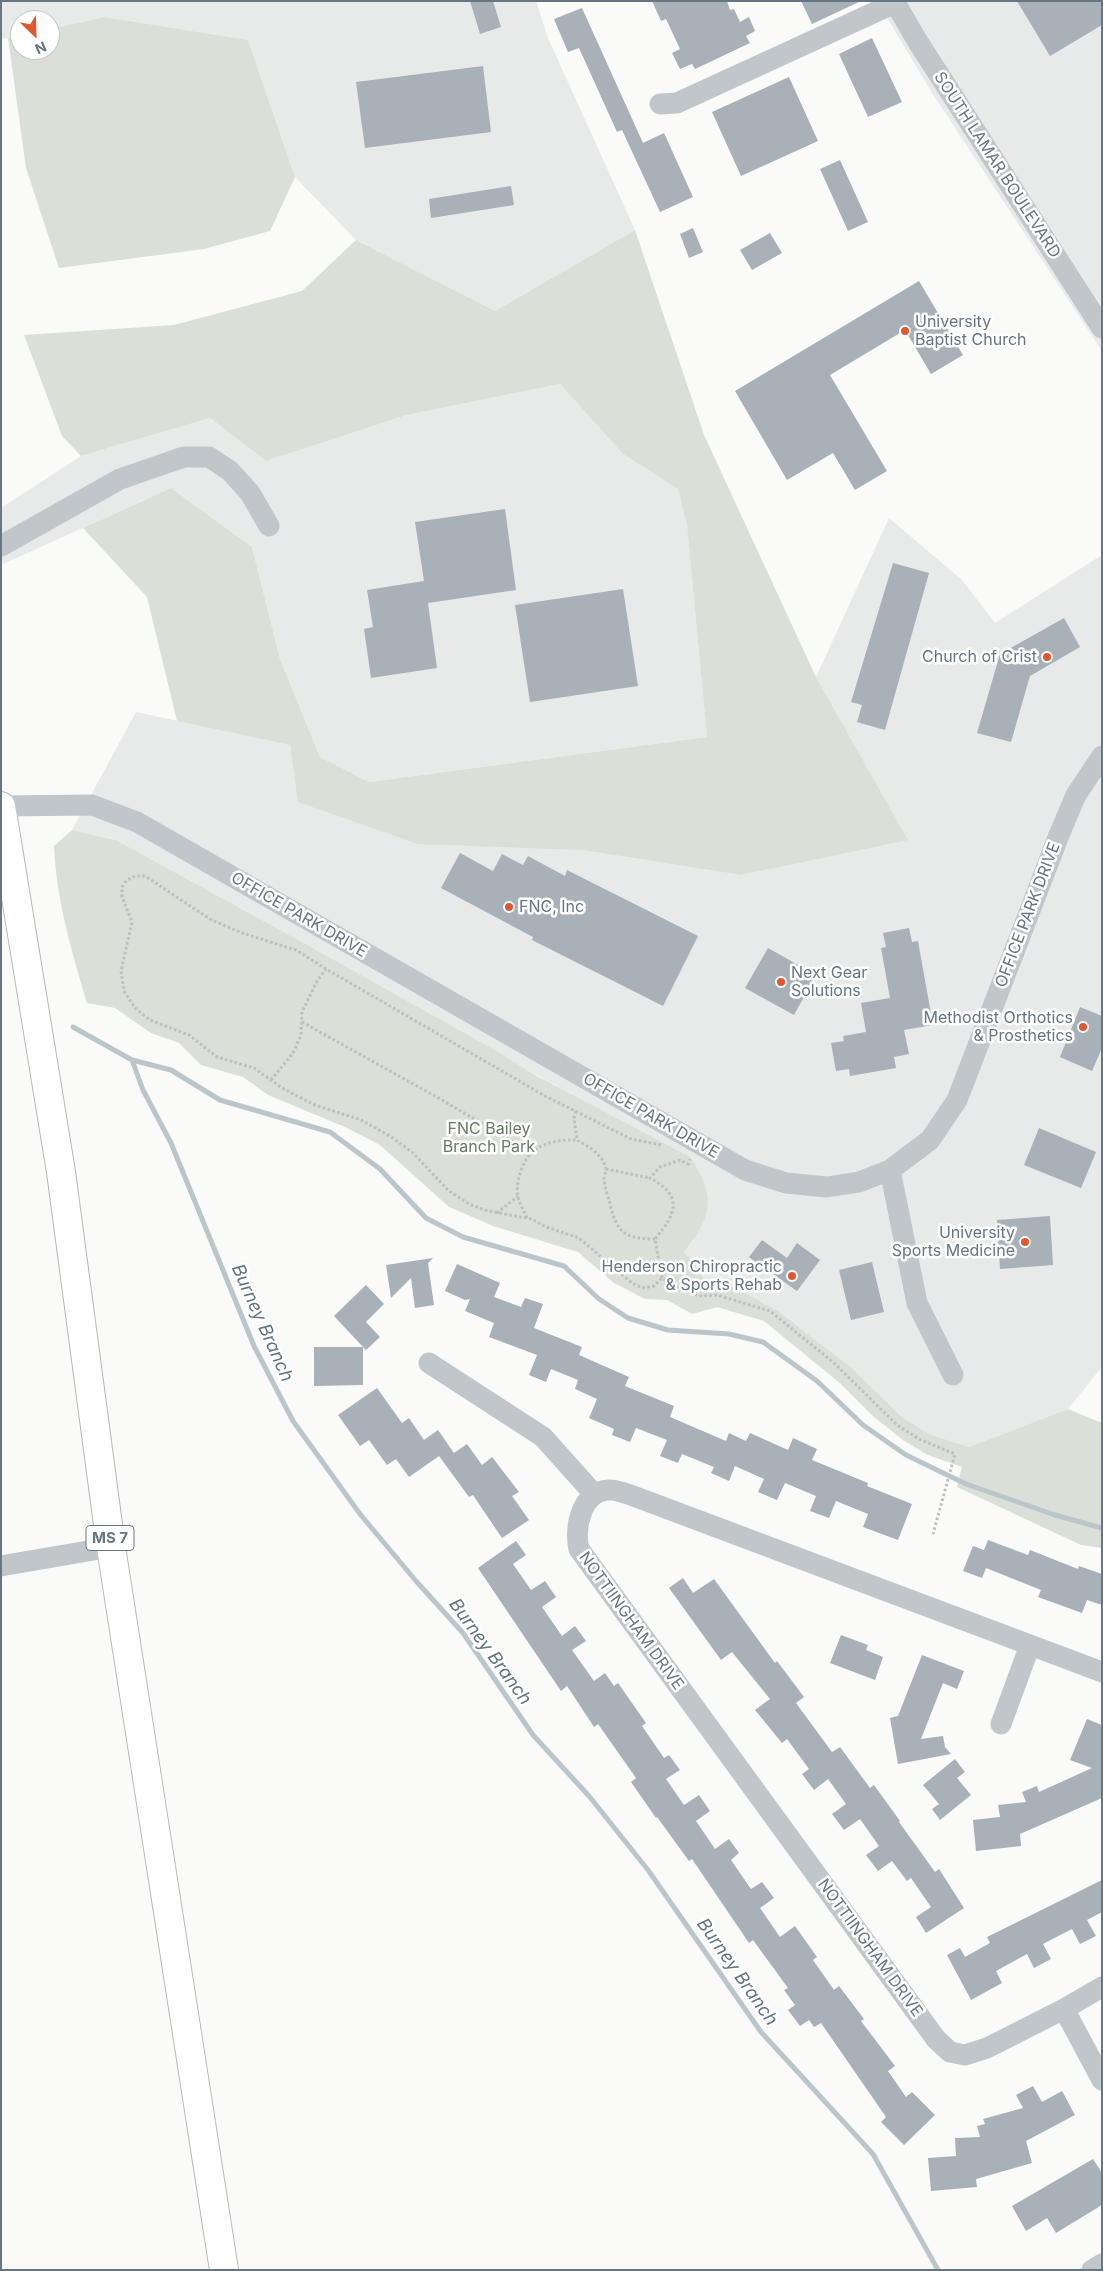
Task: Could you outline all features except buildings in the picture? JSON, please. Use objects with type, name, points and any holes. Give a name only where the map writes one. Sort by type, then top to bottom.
[{"type":"highway","name":"MS 7","points":[[1,806],[61,1172],[111,1547],[224,2270]]},
{"type":"street","points":[[660,104],[677,103],[894,2]]},
{"type":"street","name":"SOUTH LAMAR BOULEVARD","points":[[894,2],[1102,328]]},
{"type":"street","points":[[1,546],[120,480],[184,458],[209,457],[230,471],[250,493],[269,526]]},
{"type":"street","name":"OFFICE PARK DRIVE","points":[[1,806],[92,805],[137,822],[745,1170],[786,1183],[827,1187],[859,1182],[890,1170],[930,1140],[957,1100],[1059,835],[1076,795],[1102,756]]},
{"type":"street","points":[[890,1170],[917,1303],[952,1375]]},
{"type":"street","points":[[429,1363],[543,1437],[594,1494],[609,1490],[628,1494],[1102,1672]]},
{"type":"street","name":"NOTTIINGHAM DRIVE","points":[[594,1494],[581,1511],[576,1537],[578,1549],[936,2039],[950,2052],[965,2055],[987,2048],[1064,2009],[1102,1987]]},
{"type":"street","points":[[1,1566],[111,1547]]},
{"type":"street","points":[[1001,1724],[1030,1645]]},
{"type":"street","points":[[1064,2009],[1102,2080]]},
{"type":"street","points":[[1092,2270],[1102,2264]]},
{"type":"path","points":[[662,1278],[654,1286],[642,1288],[632,1283],[580,1238],[546,1227],[527,1218],[497,1213],[469,1204],[448,1191],[412,1152],[390,1136],[361,1120],[315,1104],[271,1080],[254,1068],[218,1057],[189,1035],[150,1020],[135,1008],[124,991],[121,971],[132,922],[122,897],[122,887],[127,880],[135,876],[146,876],[210,920],[242,933],[296,950],[545,1096],[631,1139],[663,1146]]},
{"type":"path","points":[[271,1080],[293,1053],[301,1034],[302,1012],[317,981],[326,969]]},
{"type":"path","points":[[302,1022],[442,1100],[529,1153]]},
{"type":"path","points":[[576,1111],[574,1118],[578,1140]]},
{"type":"path","points":[[527,1218],[518,1196],[518,1184],[522,1167],[529,1153],[549,1142],[578,1140],[591,1147],[606,1169],[650,1178],[662,1184],[670,1194],[673,1207],[670,1220],[655,1238],[662,1278],[677,1288],[699,1296],[717,1295],[770,1311],[834,1363],[897,1425],[919,1439],[955,1454],[933,1534]]},
{"type":"path","points":[[650,1178],[660,1167],[671,1162],[680,1160],[688,1164],[690,1157],[684,1154]]},
{"type":"path","points":[[606,1169],[604,1177],[618,1229],[629,1236],[655,1238]]},
{"type":"path","points":[[497,1213],[518,1196]]},
{"type":"shaded area","points":[[1,1],[536,1],[548,38],[635,230],[495,311],[356,240],[295,177],[248,40],[105,17],[60,27],[60,10],[10,10],[10,38],[1,39]]},
{"type":"shaded area","points":[[877,1],[1102,1],[1102,351],[932,93]]},
{"type":"shaded area","points":[[560,384],[623,454],[678,489],[687,524],[707,737],[369,782],[320,757],[280,659],[252,547],[171,488],[3,564],[1,555],[1,508],[81,456],[210,418],[266,461],[407,415]]},
{"type":"shaded area","points":[[889,518],[962,580],[995,623],[1102,555],[1102,1367],[1068,1409],[969,1447],[929,1434],[902,1417],[852,1368],[778,1311],[736,1288],[704,1279],[694,1261],[684,1253],[694,1240],[593,1107],[302,942],[116,840],[72,830],[136,712],[290,745],[299,802],[582,850],[741,875],[907,839],[816,677]]},
{"type":"green space","points":[[105,17],[248,40],[295,177],[270,231],[204,249],[59,268],[26,168],[11,60],[60,60],[60,27]]},
{"type":"green space","points":[[635,230],[704,435],[816,677],[908,840],[741,875],[582,850],[418,844],[298,802],[290,745],[177,721],[147,597],[83,528],[171,488],[252,547],[280,659],[320,757],[369,782],[707,737],[687,525],[678,489],[623,454],[560,384],[407,415],[266,461],[210,418],[81,456],[62,436],[24,335],[174,325],[302,291],[356,240],[495,311]]},
{"type":"green space","name":"FNC Bailey Branch Park","points":[[72,830],[116,840],[302,942],[498,1052],[537,1076],[690,1157],[699,1171],[704,1184],[708,1206],[701,1228],[684,1253],[694,1261],[704,1279],[736,1288],[778,1311],[852,1368],[902,1417],[929,1434],[969,1447],[1068,1409],[1102,1423],[1102,1548],[1081,1545],[957,1487],[962,1467],[928,1455],[903,1440],[874,1417],[841,1384],[764,1321],[717,1307],[692,1314],[667,1300],[645,1299],[614,1283],[578,1252],[493,1226],[449,1207],[380,1145],[345,1127],[268,1095],[243,1077],[201,1065],[179,1043],[151,1033],[115,1008],[87,1003],[61,906],[55,866],[54,846]]},
{"type":"waterway","points":[[73,1027],[132,1060],[171,1070],[220,1100],[330,1132],[380,1169],[426,1218],[463,1237],[564,1266],[599,1299],[628,1318],[668,1330],[729,1334],[763,1342],[817,1381],[863,1425],[906,1455],[966,1484],[1055,1515],[1102,1528]]},
{"type":"waterway","name":"Burney Branch","points":[[132,1060],[143,1090],[171,1143],[254,1346],[293,1421],[360,1514],[416,1581],[463,1633],[533,1735],[589,1796],[648,1870],[761,2032],[873,2154],[938,2270]]},
{"type":"place","name":"University Baptist Church","points":[[905,331]]},
{"type":"place","name":"Church of Crist","points":[[1047,657]]},
{"type":"place","name":"FNC, Inc","points":[[509,907]]},
{"type":"place","name":"Next Gear Solutions","points":[[781,982]]},
{"type":"place","name":"Methodist Orthotics & Prosthetics","points":[[1083,1027]]},
{"type":"place","name":"University Sports Medicine","points":[[1025,1242]]},
{"type":"place","name":"Henderson Chiropractic & Sports Rehab","points":[[792,1276]]}]
